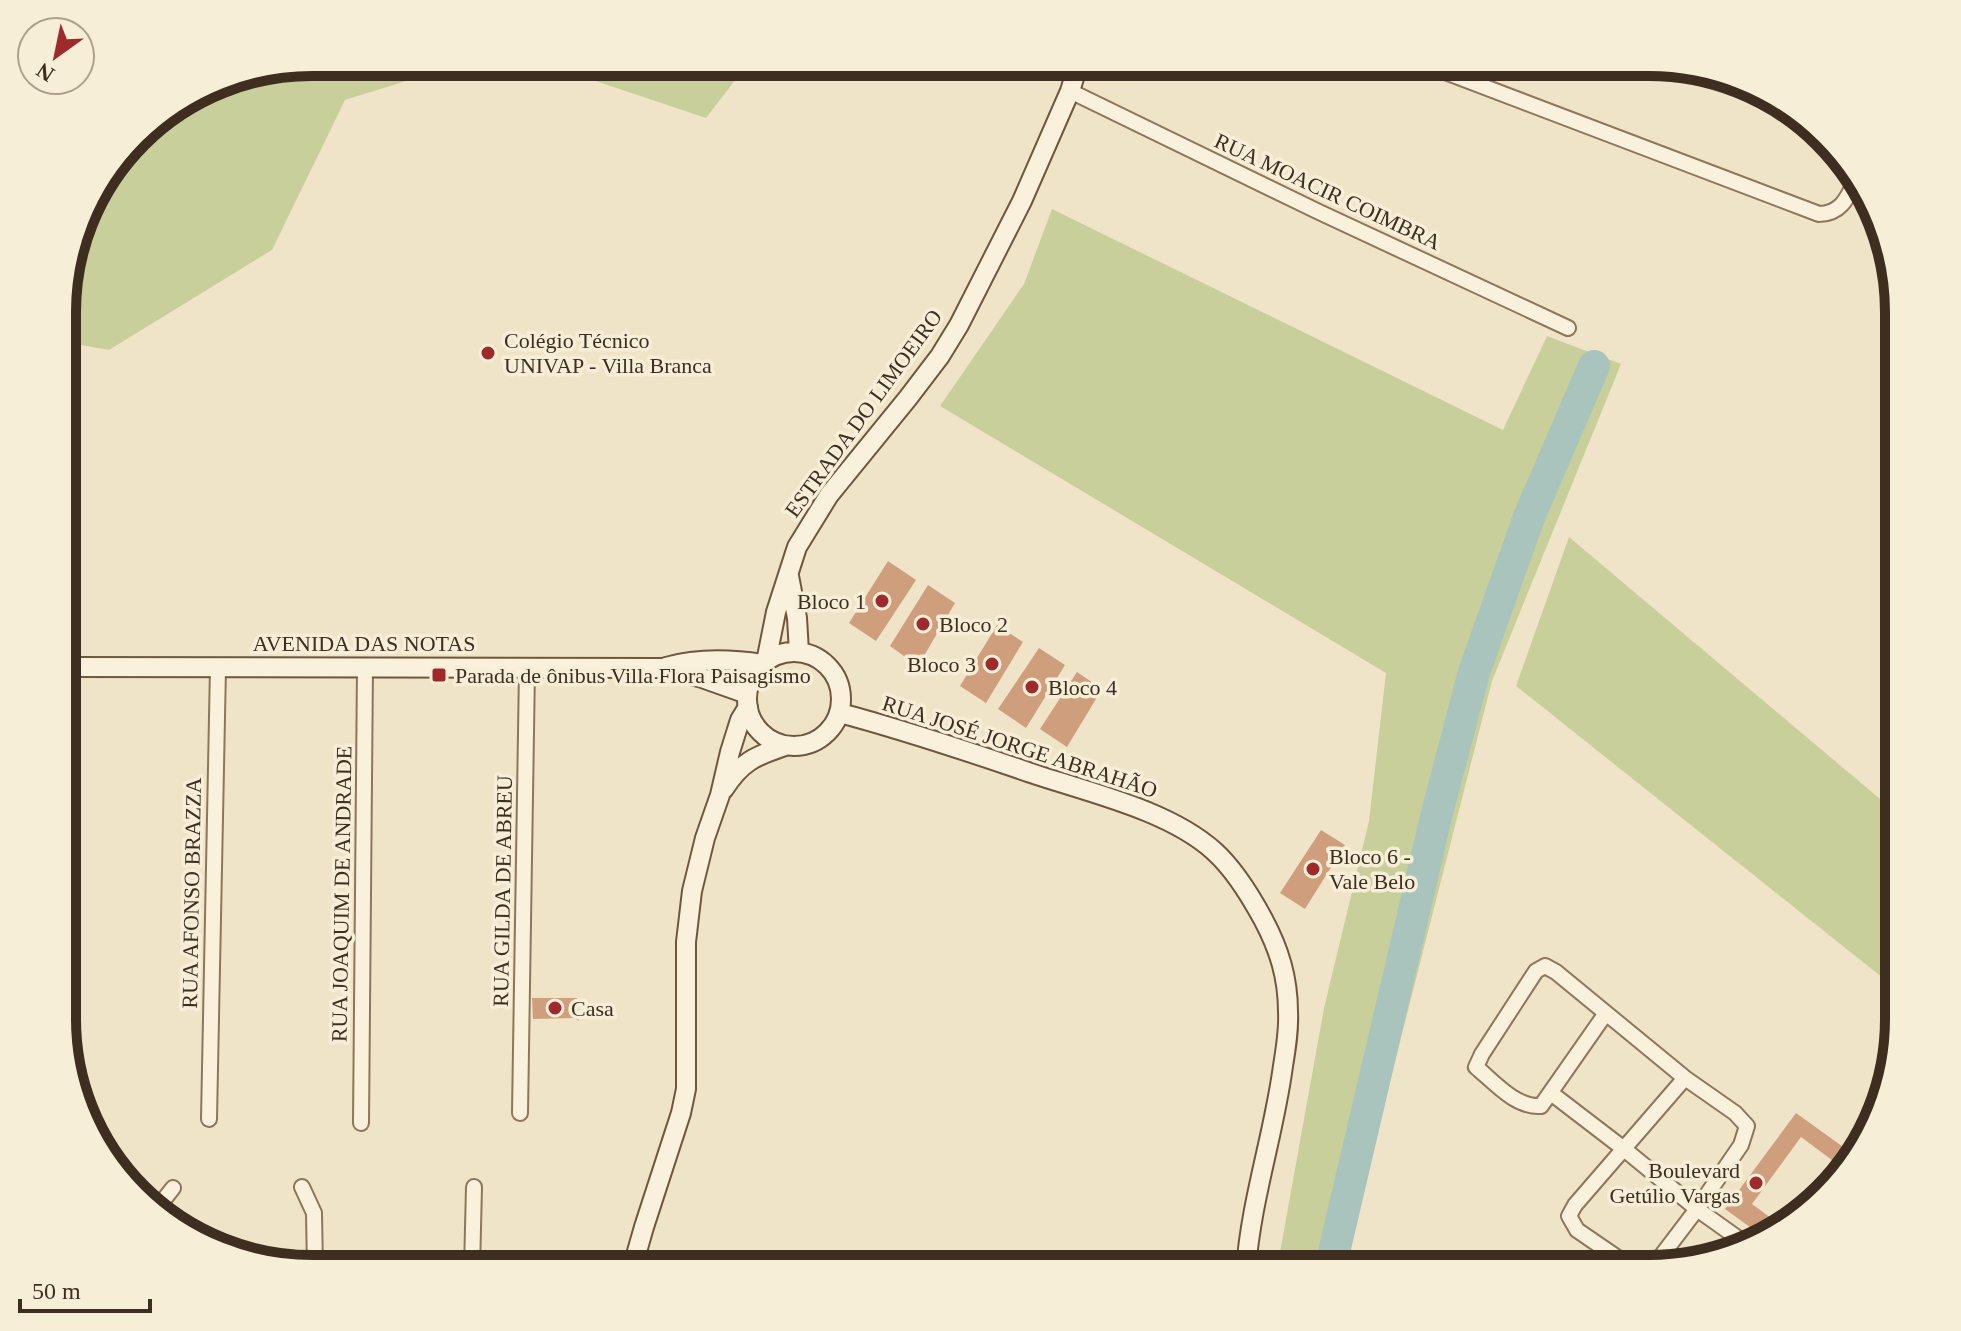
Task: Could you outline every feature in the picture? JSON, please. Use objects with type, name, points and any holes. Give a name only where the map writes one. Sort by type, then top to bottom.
[{"type":"main road","name":"ESTRADA DO LIMOEIRO","points":[[764,663],[776,612],[797,547],[829,495],[908,398],[959,325],[1014,218],[1075,76]]},
{"type":"main road","points":[[720,795],[733,775],[749,760],[785,746],[819,740],[828,733],[840,713],[842,699],[834,673],[813,656],[799,652],[797,618],[789,576]]},
{"type":"main road","name":"AVENIDA DAS NOTAS","points":[[76,667],[663,668],[695,661],[764,663],[787,652],[799,652]]},
{"type":"main road","points":[[636,1255],[686,1089],[686,942],[701,853],[752,678],[764,663]]},
{"type":"main road","name":"AVENIDA DAS NOTAS","points":[[663,668],[699,677],[747,700]]},
{"type":"main road","points":[[747,700],[752,720],[760,732],[785,746]]},
{"type":"main road","name":"RUA JOSÉ JORGE ABRAHÃO","points":[[840,713],[1128,805],[1192,834],[1225,862],[1256,905],[1280,953],[1288,1011],[1279,1096],[1248,1254]]},
{"type":"street","points":[[1456,76],[1808,211],[1829,214],[1839,210],[1851,191]]},
{"type":"street","name":"RUA MOACIR COIMBRA","points":[[1070,91],[1568,328]]},
{"type":"street","name":"RUA JOAQUIM DE ANDRADE","points":[[361,1123],[365,666]]},
{"type":"street","name":"RUA AFONSO BRAZZA","points":[[209,1119],[218,667]]},
{"type":"street","name":"RUA GILDA DE ABREU","points":[[520,1113],[527,669]]},
{"type":"street","points":[[1606,1013],[1541,1106],[1530,1107],[1514,1098],[1476,1067],[1536,971],[1545,966],[1556,972],[1606,1013],[1685,1078],[1735,1113],[1747,1126],[1741,1145],[1663,1254]]},
{"type":"street","points":[[1612,1254],[1577,1230],[1569,1216],[1575,1205],[1685,1078]]},
{"type":"street","points":[[1551,1093],[1737,1238]]},
{"type":"street","points":[[302,1187],[314,1213],[315,1255]]},
{"type":"street","points":[[472,1255],[474,1187]]},
{"type":"street","points":[[163,1201],[173,1188]]},
{"type":"green space","points":[[312,76],[422,76],[345,100],[272,250],[109,350],[76,344],[78,281],[84,251],[108,194],[125,168],[156,135],[208,100],[251,84]]},
{"type":"green space","points":[[581,76],[738,76],[706,118]]},
{"type":"green space","points":[[1052,209],[1503,430],[1547,336],[1621,364],[1492,681],[1346,1254],[1280,1254],[1324,1008],[1369,821],[1386,673],[940,406],[1024,284]]},
{"type":"green space","points":[[1569,537],[1884,802],[1884,979],[1516,686]]},
{"type":"building","name":"Bloco 1","points":[[888,561],[916,580],[876,641],[849,623]]},
{"type":"building","name":"Bloco 2","points":[[928,585],[955,603],[918,666],[890,646]]},
{"type":"building","name":"Bloco 3","points":[[997,625],[1023,642],[986,703],[960,686]]},
{"type":"building","name":"Bloco 4","points":[[1039,648],[1065,665],[1026,728],[998,709]]},
{"type":"building","points":[[1077,672],[1102,689],[1067,747],[1040,729]]},
{"type":"building","name":"Bloco 6 - Vale Belo","points":[[1321,830],[1345,845],[1305,909],[1280,893]]},
{"type":"building","name":"Casa","points":[[532,998],[577,998],[579,1021],[574,1018],[533,1019]]},
{"type":"building","name":"Boulevard Getúlio Vargas","points":[[1796,1113],[1846,1149],[1836,1163],[1801,1137],[1752,1204],[1773,1219],[1754,1230],[1725,1209]]},
{"type":"waterway","points":[[1333,1254],[1437,813],[1474,672],[1529,517],[1594,366]]},
{"type":"place","name":"Colégio Técnico UNIVAP - Villa Branca","points":[[488,353]]},
{"type":"place","name":"Bloco 1","points":[[882,601]]},
{"type":"place","name":"Bloco 2","points":[[923,624]]},
{"type":"place","name":"Bloco 3","points":[[992,664]]},
{"type":"place","name":"Parada de ônibus Villa Flora Paisagismo","points":[[439,675]]},
{"type":"place","name":"Bloco 4","points":[[1032,687]]},
{"type":"place","name":"Bloco 6 - Vale Belo","points":[[1313,869]]},
{"type":"place","name":"Casa","points":[[555,1008]]},
{"type":"place","name":"Boulevard Getúlio Vargas","points":[[1756,1183]]}]
